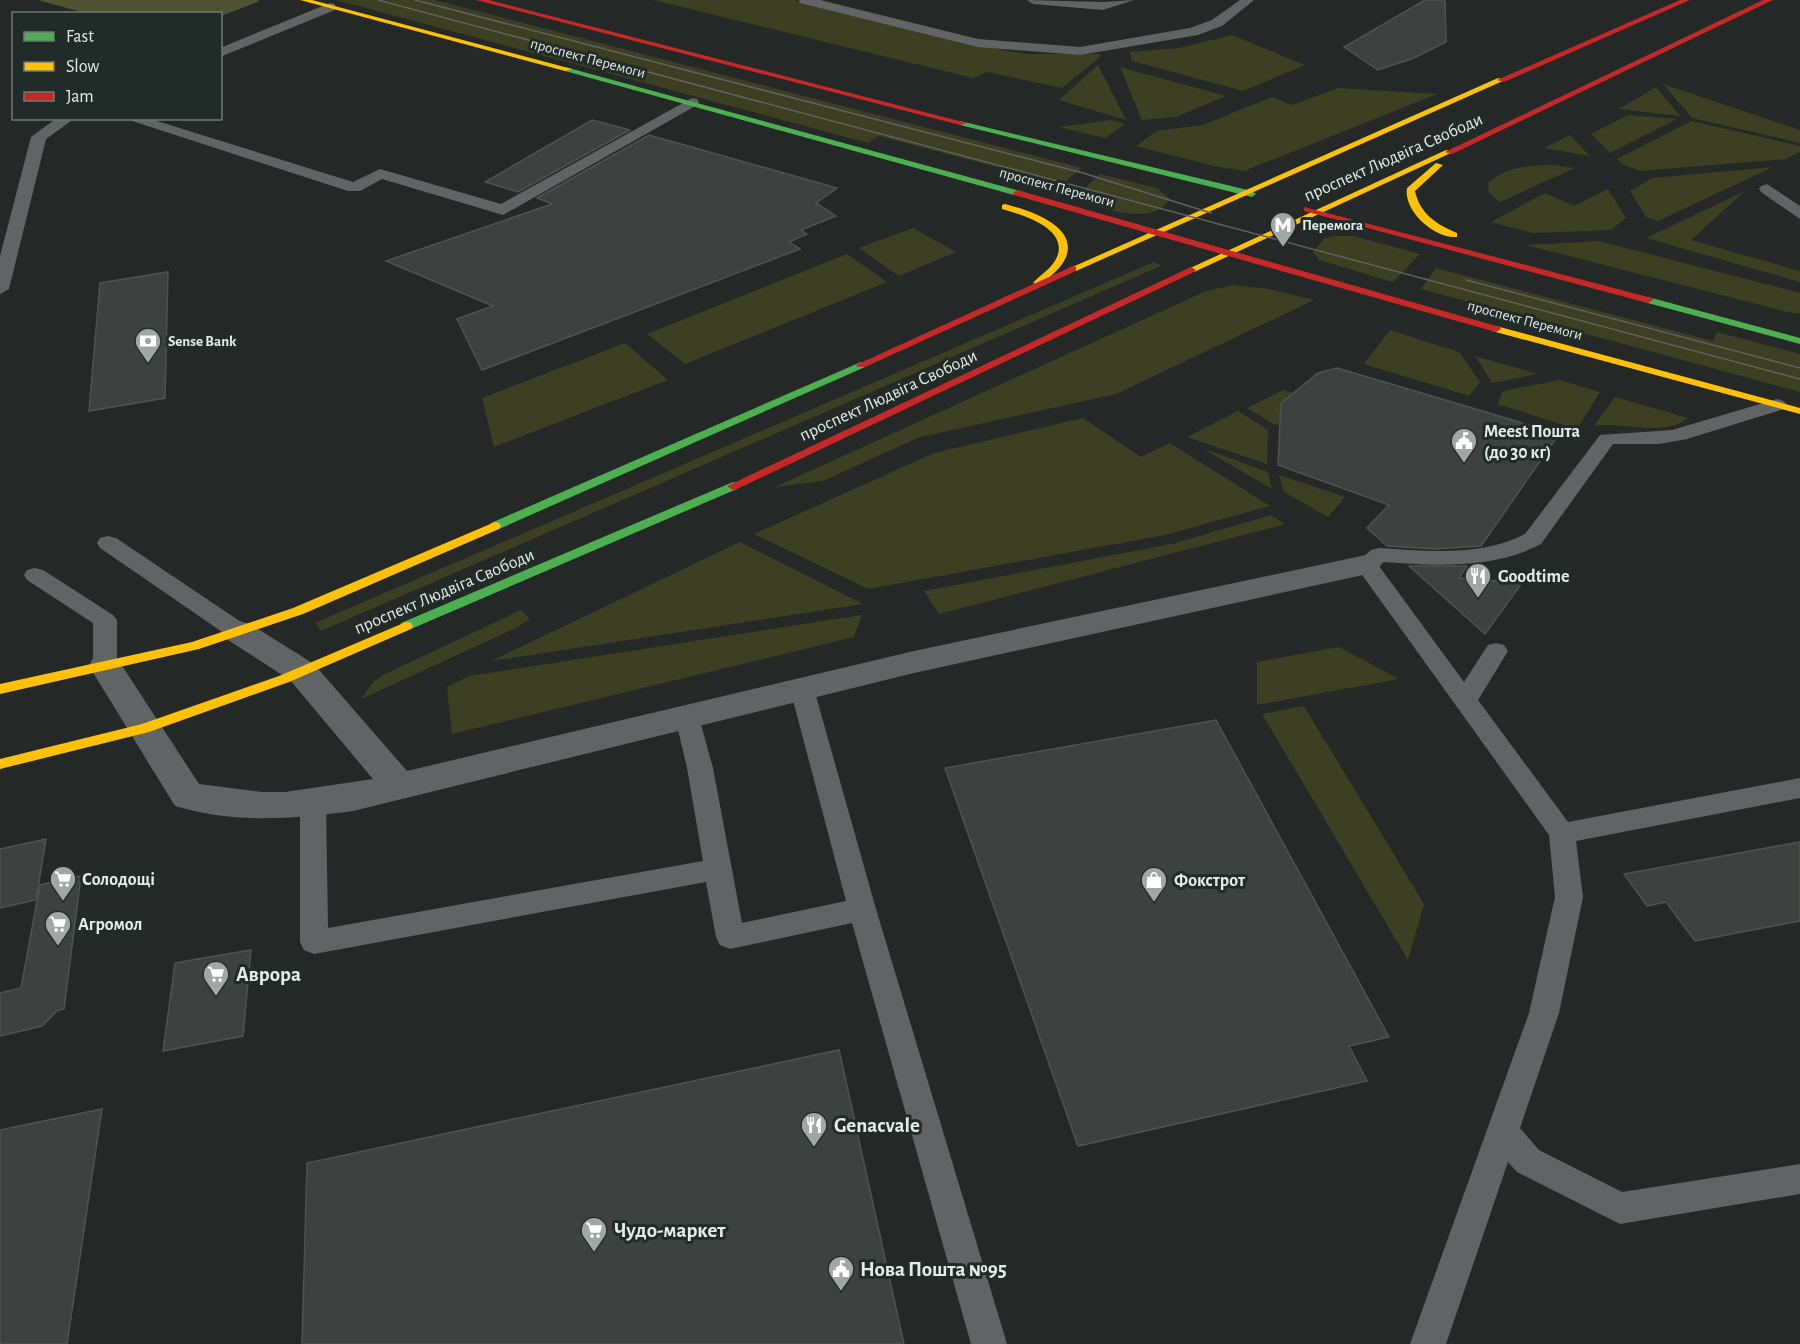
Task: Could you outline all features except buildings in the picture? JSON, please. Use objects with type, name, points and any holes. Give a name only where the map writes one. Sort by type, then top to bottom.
[{"type":"main road","name":"проспект Перемоги","points":[[304,0],[692,102],[1158,231],[1513,334],[1800,411]]},
{"type":"main road","name":"проспект Перемоги","points":[[480,0],[1264,198]]},
{"type":"main road","name":"проспект Людвіга Свободи","points":[[0,688],[105,666],[239,632],[298,611],[696,439],[1244,192],[1686,0]]},
{"type":"main road","name":"проспект Людвіга Свободи","points":[[0,764],[144,728],[302,672],[792,460],[1316,211],[1472,141],[1769,0]]},
{"type":"main road","points":[[728,113],[813,152]]},
{"type":"main road","points":[[1472,141],[1427,173],[1410,190],[1410,202],[1421,217],[1433,227],[1475,242],[1778,324],[1800,339]]},
{"type":"main road","points":[[991,203],[1038,219],[1062,237],[1066,247],[1063,257],[1034,287]]},
{"type":"main road","points":[[1295,206],[1800,339]]},
{"type":"street","points":[[105,666],[188,796],[262,806],[313,804],[399,786],[914,662],[1366,565]]},
{"type":"street","points":[[239,632],[302,672],[399,786]]},
{"type":"lane","points":[[806,0],[978,43],[1080,51],[1129,38],[1193,32],[1217,23],[1248,0]]},
{"type":"lane","points":[[1033,0],[1108,10],[1128,0]]},
{"type":"lane","points":[[222,52],[330,7]]},
{"type":"lane","points":[[136,120],[354,188],[380,174],[503,210],[692,102]]},
{"type":"lane","points":[[0,289],[39,137],[65,120]]},
{"type":"lane","points":[[1767,189],[1800,214]]},
{"type":"lane","points":[[1428,1344],[1501,1130],[1544,1014],[1569,897],[1562,833],[1366,565],[1379,555],[1424,558],[1520,548],[1533,538],[1607,439],[1631,436],[1660,438],[1778,405]]},
{"type":"lane","points":[[108,543],[165,584],[239,632]]},
{"type":"lane","points":[[35,574],[105,620],[105,666]]},
{"type":"lane","points":[[1465,700],[1496,651]]},
{"type":"lane","points":[[802,689],[861,909],[989,1344]]},
{"type":"lane","points":[[687,717],[730,938],[861,909]]},
{"type":"lane","points":[[1562,833],[1800,788]]},
{"type":"lane","points":[[313,804],[314,942],[718,869]]},
{"type":"lane","points":[[1501,1130],[1528,1161],[1620,1208],[1800,1179]]},
{"type":"green space","points":[[38,0],[260,1],[222,16],[222,12],[81,12]]},
{"type":"green space","points":[[336,0],[435,0],[1082,168],[1062,184],[878,136],[868,143]]},
{"type":"green space","points":[[653,0],[793,0],[1002,50],[1028,54],[1101,54],[1062,88],[987,72],[973,78]]},
{"type":"green space","points":[[1232,35],[1305,65],[1243,91],[1132,61],[1130,52],[1179,48]]},
{"type":"green space","points":[[1098,65],[1126,120],[1059,100]]},
{"type":"green space","points":[[1120,67],[1226,96],[1176,117],[1142,120]]},
{"type":"green space","points":[[1663,84],[1800,130],[1800,143],[1692,118]]},
{"type":"green space","points":[[1656,87],[1680,116],[1619,109]]},
{"type":"green space","points":[[1338,88],[1437,94],[1244,171],[1214,166],[1136,146],[1156,131],[1203,125],[1272,97],[1292,105]]},
{"type":"green space","points":[[1628,115],[1677,119],[1610,153],[1591,134]]},
{"type":"green space","points":[[1111,120],[1125,124],[1105,138],[1059,127]]},
{"type":"green space","points":[[1692,121],[1800,146],[1800,152],[1786,159],[1640,171],[1622,164],[1617,159]]},
{"type":"green space","points":[[1570,135],[1590,156],[1544,148]]},
{"type":"green space","points":[[1552,165],[1575,168],[1500,202],[1489,193],[1488,183],[1502,173],[1527,166]]},
{"type":"green space","points":[[1773,167],[1658,221],[1646,217],[1630,191],[1652,178]]},
{"type":"green space","points":[[1100,174],[1157,188],[1170,199],[1161,208],[1150,213],[1138,214],[1110,210],[1073,199]]},
{"type":"green space","points":[[1608,189],[1626,218],[1611,230],[1533,233],[1491,222],[1545,193],[1574,206]]},
{"type":"green space","points":[[1745,191],[1691,240],[1800,271],[1800,282],[1646,238]]},
{"type":"green space","points":[[913,228],[956,252],[899,276],[859,248]]},
{"type":"green space","points":[[1333,236],[1353,236],[1420,254],[1393,282],[1319,260],[1313,252],[1324,239]]},
{"type":"green space","points":[[1599,241],[1800,293],[1800,313],[1796,314],[1526,245]]},
{"type":"green space","points":[[847,254],[887,282],[685,364],[647,334]]},
{"type":"green space","points":[[1154,262],[1161,266],[321,631],[315,623]]},
{"type":"green space","points":[[1436,268],[1713,341],[1717,332],[1800,354],[1800,392],[1421,289]]},
{"type":"green space","points":[[1232,285],[1268,289],[1314,300],[1116,394],[920,437],[823,481],[775,487],[1204,292]]},
{"type":"green space","points":[[1390,330],[1459,352],[1480,382],[1469,396],[1364,364]]},
{"type":"green space","points":[[625,343],[668,380],[494,447],[482,398]]},
{"type":"green space","points":[[1475,356],[1538,374],[1492,383]]},
{"type":"green space","points":[[1559,380],[1600,392],[1577,429],[1497,404],[1503,391]]},
{"type":"green space","points":[[1284,390],[1321,402],[1275,425],[1247,408]]},
{"type":"green space","points":[[1615,397],[1688,418],[1666,427],[1594,426]]},
{"type":"green space","points":[[1238,411],[1268,430],[1267,464],[1187,437]]},
{"type":"green space","points":[[1083,418],[1141,457],[1170,443],[1270,506],[1165,535],[868,589],[754,534],[934,453]]},
{"type":"green space","points":[[1202,448],[1268,472],[1272,489]]},
{"type":"green space","points":[[1279,475],[1345,497],[1328,517],[1284,492]]},
{"type":"green space","points":[[1271,515],[1285,524],[939,614],[924,591],[1172,544]]},
{"type":"green space","points":[[740,542],[863,604],[491,661]]},
{"type":"green space","points":[[521,610],[530,619],[516,628],[361,699],[372,683],[383,675]]},
{"type":"green space","points":[[862,615],[854,637],[452,734],[447,687],[469,676]]},
{"type":"green space","points":[[1339,647],[1399,679],[1257,705],[1257,662]]},
{"type":"green space","points":[[1304,706],[1424,904],[1408,960],[1262,714]]},
{"type":"tram line","points":[[378,0],[1800,379]]},
{"type":"tram line","points":[[415,0],[1083,173],[1211,213]]},
{"type":"tram line","points":[[1466,280],[1800,368]]},
{"type":"traffic: fast","points":[[568,69],[1017,193]]},
{"type":"traffic: fast","points":[[963,123],[1252,194]]},
{"type":"traffic: fast","points":[[1648,300],[1800,341]]},
{"type":"traffic: fast","points":[[495,526],[861,365]]},
{"type":"traffic: fast","points":[[406,626],[733,486]]},
{"type":"traffic: slow","points":[[304,0],[568,69]]},
{"type":"traffic: slow","points":[[1073,269],[1501,80]]},
{"type":"traffic: slow","points":[[1191,270],[1449,152]]},
{"type":"traffic: slow","points":[[1439,165],[1410,190],[1415,207],[1425,219],[1454,235]]},
{"type":"traffic: slow","points":[[1005,207],[1036,218],[1056,231],[1062,239],[1064,248],[1061,258],[1038,283]]},
{"type":"traffic: slow","points":[[1496,329],[1800,411]]},
{"type":"traffic: slow","points":[[0,689],[194,646],[298,611],[495,526]]},
{"type":"traffic: slow","points":[[0,764],[144,728],[284,679],[406,626]]},
{"type":"traffic: jam","points":[[480,0],[963,123]]},
{"type":"traffic: jam","points":[[1501,80],[1686,0]]},
{"type":"traffic: jam","points":[[1449,152],[1769,0]]},
{"type":"traffic: jam","points":[[1017,193],[1496,329]]},
{"type":"traffic: jam","points":[[1307,209],[1648,300]]},
{"type":"traffic: jam","points":[[861,365],[1073,269]]},
{"type":"traffic: jam","points":[[733,486],[1191,270]]},
{"type":"place","name":"Перемога","points":[[1283,248]]},
{"type":"place","name":"Sense Bank","points":[[148,364]]},
{"type":"place","name":"Meest Пошта (до 30 кг)","points":[[1464,464]]},
{"type":"place","name":"Goodtime","points":[[1478,599]]},
{"type":"place","name":"Солодощі","points":[[63,902]]},
{"type":"place","name":"Фокстрот","points":[[1154,903]]},
{"type":"place","name":"Агромол","points":[[58,947]]},
{"type":"place","name":"Аврора","points":[[216,997]]},
{"type":"place","name":"Genacvale","points":[[814,1148]]},
{"type":"place","name":"Чудо-маркет","points":[[594,1253]]},
{"type":"place","name":"Нова Пошта №95","points":[[841,1292]]}]
